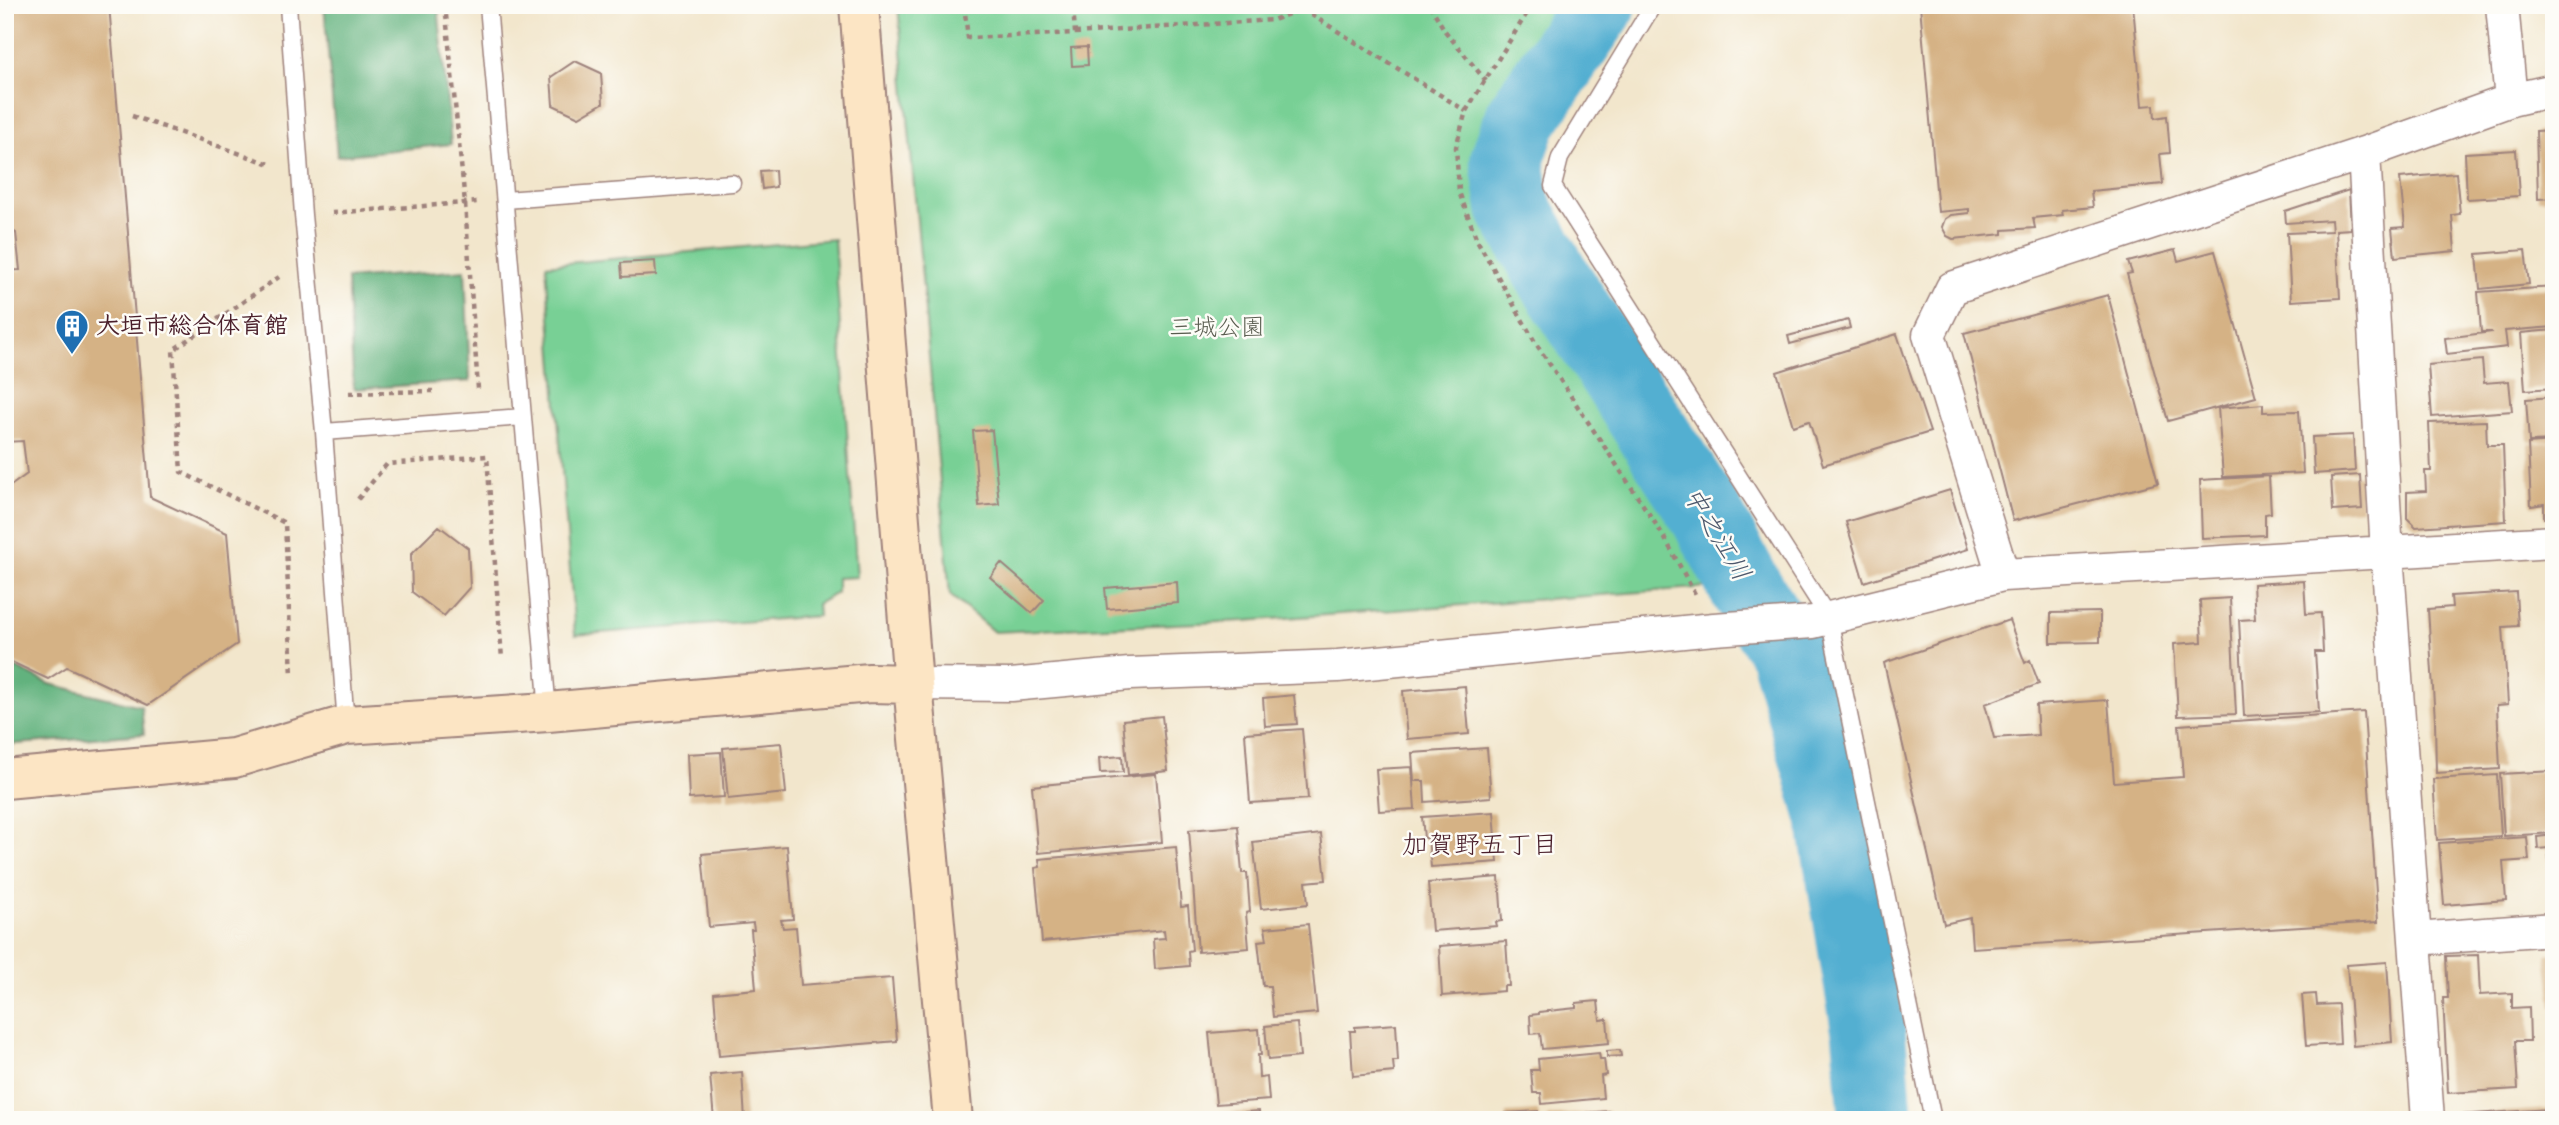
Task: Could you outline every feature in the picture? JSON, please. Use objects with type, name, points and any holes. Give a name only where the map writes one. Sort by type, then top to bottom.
[{"type":"street","points":[[859,5],[913,684],[953,1120]]},
{"type":"street","points":[[2502,5],[2511,100]]},
{"type":"street","points":[[2003,575],[1929,335],[1952,288],[2364,153],[2511,100],[2554,90]]},
{"type":"street","points":[[2364,153],[2388,552],[2428,1120]]},
{"type":"street","points":[[5,779],[234,758],[346,725],[548,712],[870,683],[1011,685],[1130,674],[1338,666],[1821,620],[2003,575],[2554,542]]},
{"type":"street","points":[[2415,939],[2554,929]]},
{"type":"lane","points":[[288,5],[346,725]]},
{"type":"lane","points":[[488,5],[548,712]]},
{"type":"lane","points":[[1653,5],[1560,158],[1553,186],[1821,620],[1933,1120]]},
{"type":"lane","points":[[505,200],[732,183]]},
{"type":"lane","points":[[324,432],[523,417]]},
{"type":"path","points":[[446,5],[465,202],[478,389],[471,390]]},
{"type":"path","points":[[964,5],[968,38],[1273,20],[1301,7],[1466,111]]},
{"type":"path","points":[[1073,5],[1075,33]]},
{"type":"path","points":[[1430,5],[1445,31],[1486,81]]},
{"type":"path","points":[[1532,5],[1466,111],[1456,147],[1458,192],[1477,240],[1535,342],[1725,628]]},
{"type":"path","points":[[132,116],[270,163],[271,176]]},
{"type":"path","points":[[303,215],[505,200]]},
{"type":"path","points":[[279,264],[281,276],[173,350],[181,472],[285,523],[292,676]]},
{"type":"path","points":[[349,395],[436,391]]},
{"type":"path","points":[[356,500],[387,464],[487,456],[502,659]]},
{"type":"green space","points":[[324,5],[438,5],[451,144],[337,156]]},
{"type":"green space","name":"三城公園","points":[[898,5],[1570,5],[1504,83],[1482,212],[1725,586],[1244,621],[994,632],[950,595]]},
{"type":"green space","points":[[834,239],[857,577],[837,578],[837,593],[817,604],[818,616],[575,635],[546,265]]},
{"type":"green space","points":[[465,270],[470,381],[354,389],[347,279]]},
{"type":"green space","points":[[5,662],[50,684],[141,706],[144,734],[5,745]]},
{"type":"building","name":"大垣市総合体育館","points":[[5,5],[109,5],[150,497],[227,533],[237,644],[148,705],[67,667],[48,679],[5,659],[5,490],[27,474],[23,441],[5,442],[5,271],[20,270],[16,233],[5,227]]},
{"type":"building","points":[[1920,5],[2133,5],[2142,106],[2154,105],[2155,118],[2167,116],[2170,153],[2160,154],[2163,184],[2091,191],[2093,207],[2062,210],[2063,215],[2033,218],[2035,228],[2003,230],[2003,234],[1953,239],[1947,236],[1942,227],[1945,219],[1951,215],[1969,213],[1969,209],[1938,212]]},
{"type":"building","points":[[1087,47],[1088,65],[1072,66],[1071,48]]},
{"type":"building","points":[[575,61],[601,73],[603,103],[579,117],[553,105],[551,77]]},
{"type":"building","points":[[2554,130],[2554,198],[2538,199],[2536,131]]},
{"type":"building","points":[[2516,150],[2519,196],[2467,199],[2465,153]]},
{"type":"building","points":[[775,170],[776,187],[762,189],[760,171]]},
{"type":"building","points":[[2456,173],[2460,214],[2452,215],[2455,251],[2395,257],[2392,228],[2405,227],[2400,178]]},
{"type":"building","points":[[2349,190],[2351,229],[2336,230],[2340,298],[2291,301],[2287,233],[2332,231],[2331,220],[2286,223],[2285,211]]},
{"type":"building","points":[[2175,250],[2178,261],[2215,251],[2256,397],[2168,421],[2127,274],[2132,273],[2128,262]]},
{"type":"building","points":[[2525,250],[2529,284],[2480,289],[2477,254]]},
{"type":"building","points":[[655,261],[656,275],[622,277],[621,263]]},
{"type":"building","points":[[2554,287],[2554,327],[2505,331],[2507,347],[2447,354],[2445,338],[2492,332],[2481,332],[2478,292]]},
{"type":"building","points":[[2108,295],[2158,483],[2013,521],[1964,333]]},
{"type":"building","points":[[1848,320],[1850,328],[1790,344],[1788,336]]},
{"type":"building","points":[[2554,330],[2554,388],[2525,390],[2521,333]]},
{"type":"building","points":[[1897,334],[1930,432],[1823,465],[1809,421],[1793,426],[1777,372]]},
{"type":"building","points":[[2482,360],[2484,383],[2509,381],[2512,411],[2432,417],[2428,365]]},
{"type":"building","points":[[2554,397],[2554,441],[2529,442],[2526,399]]},
{"type":"building","points":[[2263,404],[2263,412],[2299,411],[2303,473],[2223,477],[2218,408]]},
{"type":"building","points":[[2486,421],[2487,445],[2503,445],[2506,521],[2416,527],[2407,518],[2407,492],[2426,491],[2425,471],[2431,471],[2429,423]]},
{"type":"building","points":[[992,430],[999,504],[979,506],[973,431]]},
{"type":"building","points":[[2353,435],[2355,471],[2314,474],[2312,437]]},
{"type":"building","points":[[2554,442],[2554,518],[2544,518],[2544,504],[2531,506],[2528,444]]},
{"type":"building","points":[[2360,475],[2362,509],[2333,511],[2331,477]]},
{"type":"building","points":[[2269,476],[2271,513],[2265,514],[2265,535],[2202,538],[2200,480]]},
{"type":"building","points":[[1950,490],[1968,549],[1864,582],[1846,522]]},
{"type":"building","points":[[439,526],[468,548],[470,587],[444,616],[412,592],[411,554]]},
{"type":"building","points":[[1001,563],[1044,600],[1032,613],[990,577]]},
{"type":"building","points":[[2304,581],[2306,614],[2321,613],[2323,652],[2315,652],[2319,712],[2244,716],[2239,620],[2255,619],[2253,584]]},
{"type":"building","points":[[1177,582],[1178,603],[1107,609],[1105,588]]},
{"type":"building","points":[[2516,592],[2518,626],[2503,627],[2508,704],[2497,705],[2500,769],[2436,773],[2428,609],[2452,607],[2451,596]]},
{"type":"building","points":[[2230,598],[2236,714],[2178,716],[2174,644],[2202,642],[2200,600]]},
{"type":"building","points":[[2100,612],[2100,642],[2051,643],[2051,613]]},
{"type":"building","points":[[2009,620],[2025,663],[2030,660],[2039,684],[1985,704],[1994,738],[2038,735],[2036,705],[2108,700],[2114,782],[2183,777],[2179,725],[2364,712],[2378,922],[1972,948],[1970,918],[1944,924],[1884,663]]},
{"type":"building","points":[[1465,686],[1469,734],[1407,739],[1403,691]]},
{"type":"building","points":[[1294,695],[1297,724],[1265,726],[1263,698]]},
{"type":"building","points":[[1162,716],[1168,771],[1128,775],[1123,720]]},
{"type":"building","points":[[1302,729],[1308,799],[1250,803],[1245,733]]},
{"type":"building","points":[[781,743],[786,793],[728,799],[723,748]]},
{"type":"building","points":[[1487,748],[1491,797],[1425,802],[1424,781],[1414,781],[1412,753]]},
{"type":"building","points":[[721,752],[724,797],[689,799],[687,754]]},
{"type":"building","points":[[1122,756],[1123,772],[1100,773],[1099,758]]},
{"type":"building","points":[[1412,767],[1415,809],[1379,811],[1376,769]]},
{"type":"building","points":[[2554,771],[2554,833],[2504,836],[2500,774]]},
{"type":"building","points":[[1156,774],[1162,842],[1038,853],[1032,786]]},
{"type":"building","points":[[2497,775],[2501,836],[2437,840],[2433,779]]},
{"type":"building","points":[[1494,812],[1498,862],[1431,867],[1428,838],[1424,838],[1422,817]]},
{"type":"building","points":[[1238,826],[1242,873],[1247,873],[1249,948],[1198,952],[1189,830]]},
{"type":"building","points":[[1321,834],[1326,880],[1306,882],[1308,904],[1261,909],[1253,842]]},
{"type":"building","points":[[2554,835],[2554,886],[2551,886],[2548,848],[2538,849],[2537,837]]},
{"type":"building","points":[[2527,837],[2529,860],[2503,862],[2506,900],[2444,905],[2439,843]]},
{"type":"building","points":[[787,846],[793,919],[781,920],[783,928],[796,927],[801,985],[892,978],[897,1041],[719,1056],[714,993],[756,989],[751,930],[754,930],[753,923],[709,927],[702,854]]},
{"type":"building","points":[[1176,847],[1181,907],[1188,906],[1192,950],[1188,951],[1189,966],[1155,969],[1153,939],[1165,938],[1164,930],[1042,942],[1035,868],[1040,867],[1039,859]]},
{"type":"building","points":[[1499,877],[1502,921],[1496,922],[1497,926],[1432,931],[1428,883]]},
{"type":"building","points":[[1308,924],[1317,1013],[1273,1017],[1270,986],[1263,986],[1258,941],[1267,940],[1265,928]]},
{"type":"building","points":[[1506,941],[1509,986],[1504,986],[1504,991],[1442,996],[1439,946]]},
{"type":"building","points":[[2554,953],[2554,1007],[2552,1007],[2546,954]]},
{"type":"building","points":[[2478,955],[2480,995],[2512,993],[2512,1008],[2529,1007],[2530,1041],[2515,1041],[2518,1089],[2448,1093],[2443,998],[2448,998],[2446,956]]},
{"type":"building","points":[[2387,962],[2392,1042],[2353,1046],[2347,965]]},
{"type":"building","points":[[2316,994],[2317,1005],[2338,1004],[2340,1044],[2306,1046],[2302,995]]},
{"type":"building","points":[[1598,1001],[1600,1020],[1607,1019],[1609,1043],[1542,1049],[1540,1033],[1531,1034],[1530,1015],[1576,1008],[1576,1003]]},
{"type":"building","points":[[1297,1023],[1300,1057],[1268,1060],[1265,1026]]},
{"type":"building","points":[[1396,1024],[1398,1061],[1393,1061],[1394,1072],[1353,1076],[1350,1031],[1355,1031],[1355,1027]]},
{"type":"building","points":[[1259,1029],[1259,1078],[1267,1077],[1269,1100],[1216,1104],[1209,1033]]},
{"type":"building","points":[[1620,1050],[1621,1056],[1607,1057],[1607,1051]]},
{"type":"building","points":[[1599,1053],[1600,1059],[1604,1059],[1606,1075],[1601,1076],[1603,1098],[1542,1104],[1541,1093],[1533,1093],[1531,1070],[1539,1070],[1538,1059]]},
{"type":"building","points":[[742,1072],[745,1120],[714,1120],[710,1075]]},
{"type":"building","points":[[2548,1109],[2548,1120],[2446,1120],[2445,1116]]},
{"type":"building","points":[[1259,1111],[1260,1120],[1215,1120],[1215,1114]]},
{"type":"building","points":[[1538,1111],[1539,1120],[1507,1120],[1506,1113]]},
{"type":"building","points":[[1609,1111],[1610,1120],[1547,1120],[1547,1116]]},
{"type":"waterway","name":"中之江川","points":[[1599,5],[1521,119],[1507,160],[1514,207],[1552,275],[1707,516],[1747,590],[1786,651],[1833,816],[1869,1034],[1876,1120]]},
{"type":"place","name":"大垣市総合体育館","points":[[72,356]]},
{"type":"district","name":"加賀野五丁目","points":[[1480,845]]}]
